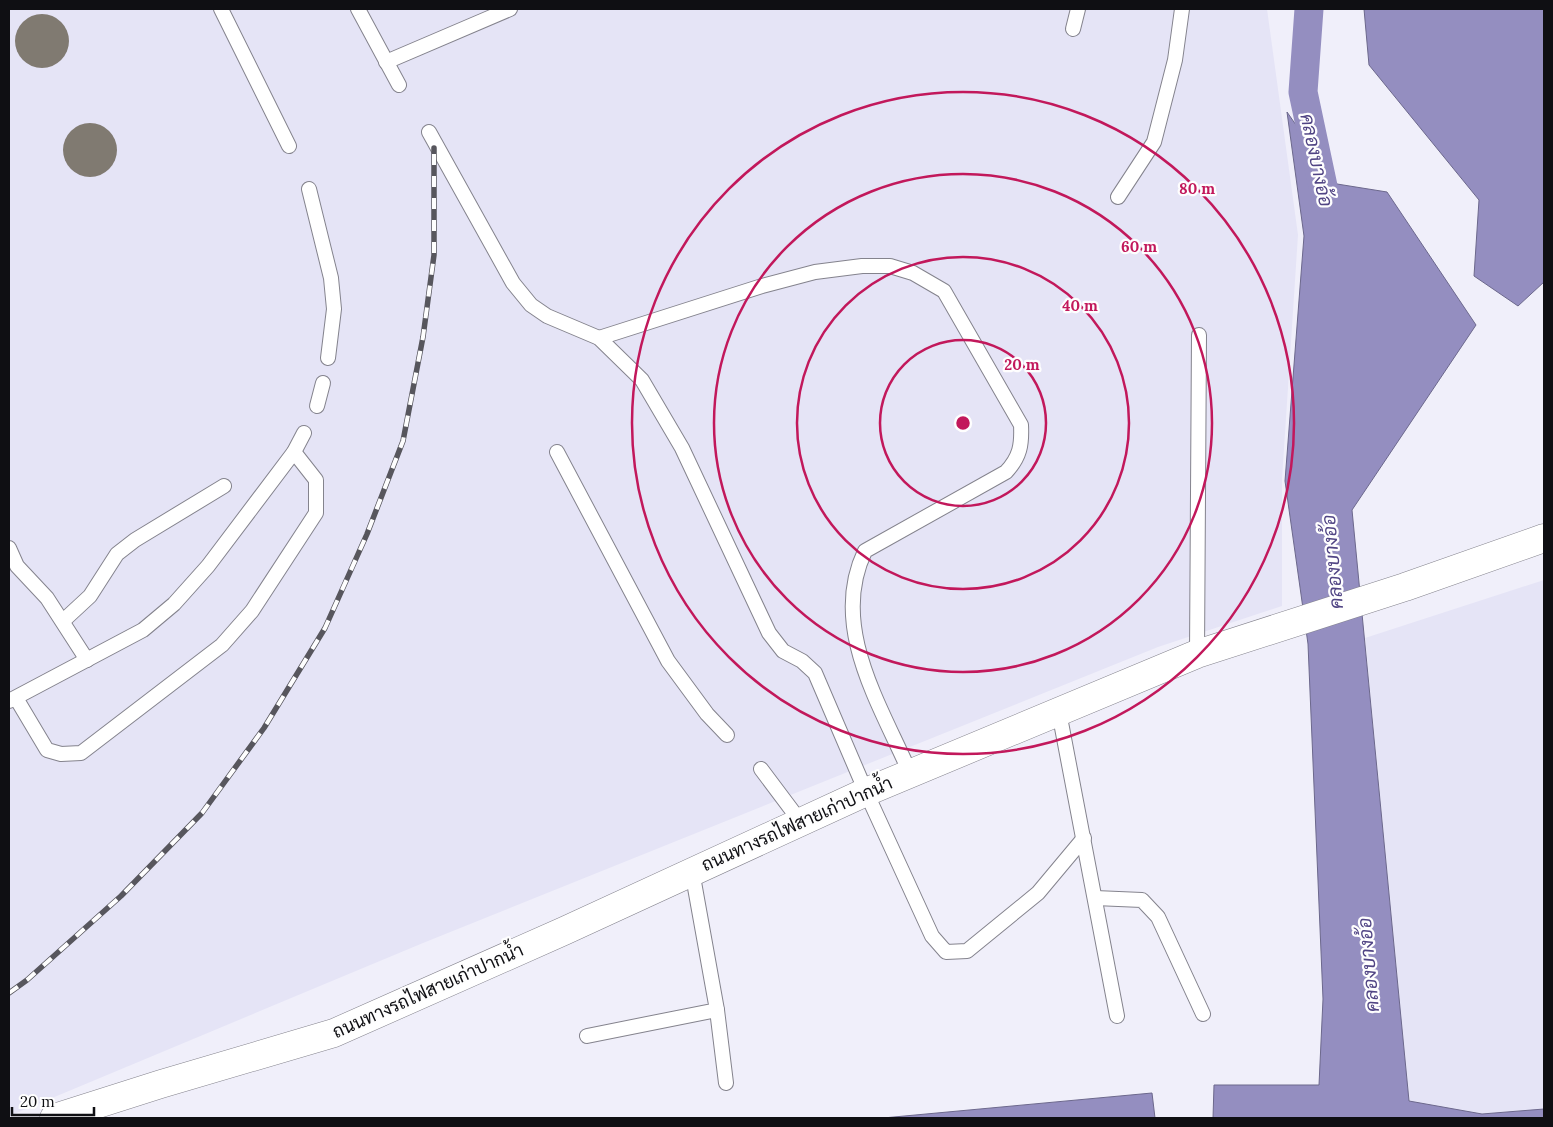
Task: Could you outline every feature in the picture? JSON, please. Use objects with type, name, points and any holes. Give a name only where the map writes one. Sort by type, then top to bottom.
[{"type":"main road","name":"ถนนทางรถไฟสายเก่าปากน้ำ","points":[[54,1118],[334,1033],[564,931],[866,792],[1197,654],[1372,598],[1544,538]]},
{"type":"lane","points":[[221,9],[289,146]]},
{"type":"lane","points":[[358,9],[399,85]]},
{"type":"lane","points":[[386,62],[510,9]]},
{"type":"lane","points":[[1073,29],[1078,9]]},
{"type":"lane","points":[[1118,197],[1154,142],[1175,60],[1182,9]]},
{"type":"lane","points":[[429,132],[514,283],[531,305],[547,316],[599,338],[642,380],[682,448],[769,632],[783,651],[802,661],[815,672],[866,792],[932,936],[946,952],[967,951],[1038,893],[1084,838]]},
{"type":"lane","points":[[309,188],[331,278],[334,309],[328,358]]},
{"type":"lane","points":[[599,338],[762,286],[816,272],[843,268],[890,266],[913,273],[944,291],[1021,425],[1022,445],[1017,461],[1006,472],[865,551],[859,564],[853,585],[852,623],[859,656],[910,773]]},
{"type":"lane","points":[[1197,654],[1200,335]]},
{"type":"lane","points":[[317,406],[323,383]]},
{"type":"lane","points":[[294,452],[316,480],[316,513],[252,611],[222,645],[81,753],[61,754],[47,750],[12,700],[143,630],[174,604],[208,566],[294,452],[304,434]]},
{"type":"lane","points":[[557,452],[668,661],[707,714],[727,736]]},
{"type":"lane","points":[[63,621],[90,596],[117,554],[135,540],[224,486]]},
{"type":"lane","points":[[9,548],[17,566],[47,598],[87,660]]},
{"type":"lane","points":[[1059,712],[1117,1016]]},
{"type":"lane","points":[[761,769],[800,821]]},
{"type":"lane","points":[[692,871],[717,1010],[726,1083]]},
{"type":"lane","points":[[1095,898],[1142,900],[1158,917],[1203,1014]]},
{"type":"lane","points":[[587,1036],[717,1010]]},
{"type":"shaded area","points":[[9,9],[1267,9],[1298,235],[1282,479],[1282,606],[1158,647],[423,943],[9,1116]]},
{"type":"shaded area","points":[[1544,580],[1544,1109],[1482,1114],[1409,1102],[1365,638]]},
{"type":"water","points":[[1364,9],[1544,9],[1544,282],[1518,306],[1474,276],[1479,200],[1369,65]]},
{"type":"water","points":[[1287,112],[1337,184],[1387,192],[1476,325],[1352,510],[1409,1101],[1482,1114],[1544,1109],[1544,1118],[1213,1118],[1214,1085],[1319,1085],[1323,999],[1308,644],[1285,481],[1304,236]]},
{"type":"water","points":[[1152,1093],[1155,1118],[883,1118]]},
{"type":"building","points":[[37,14],[47,14],[61,22],[67,31],[69,41],[67,51],[61,60],[47,68],[37,68],[27,63],[20,56],[15,46],[15,36],[20,26],[27,19]]},
{"type":"building","points":[[85,123],[95,123],[105,127],[113,135],[117,150],[113,165],[105,173],[95,177],[85,177],[75,173],[67,165],[63,155],[63,145],[67,135],[75,127]]},
{"type":"waterway","name":"คลองบางอ้อ","points":[[1309,9],[1303,92],[1324,191]]},
{"type":"railway","points":[[9,993],[27,980],[121,896],[202,813],[264,728],[325,628],[367,534],[403,441],[423,337],[434,255],[434,148]]}]
